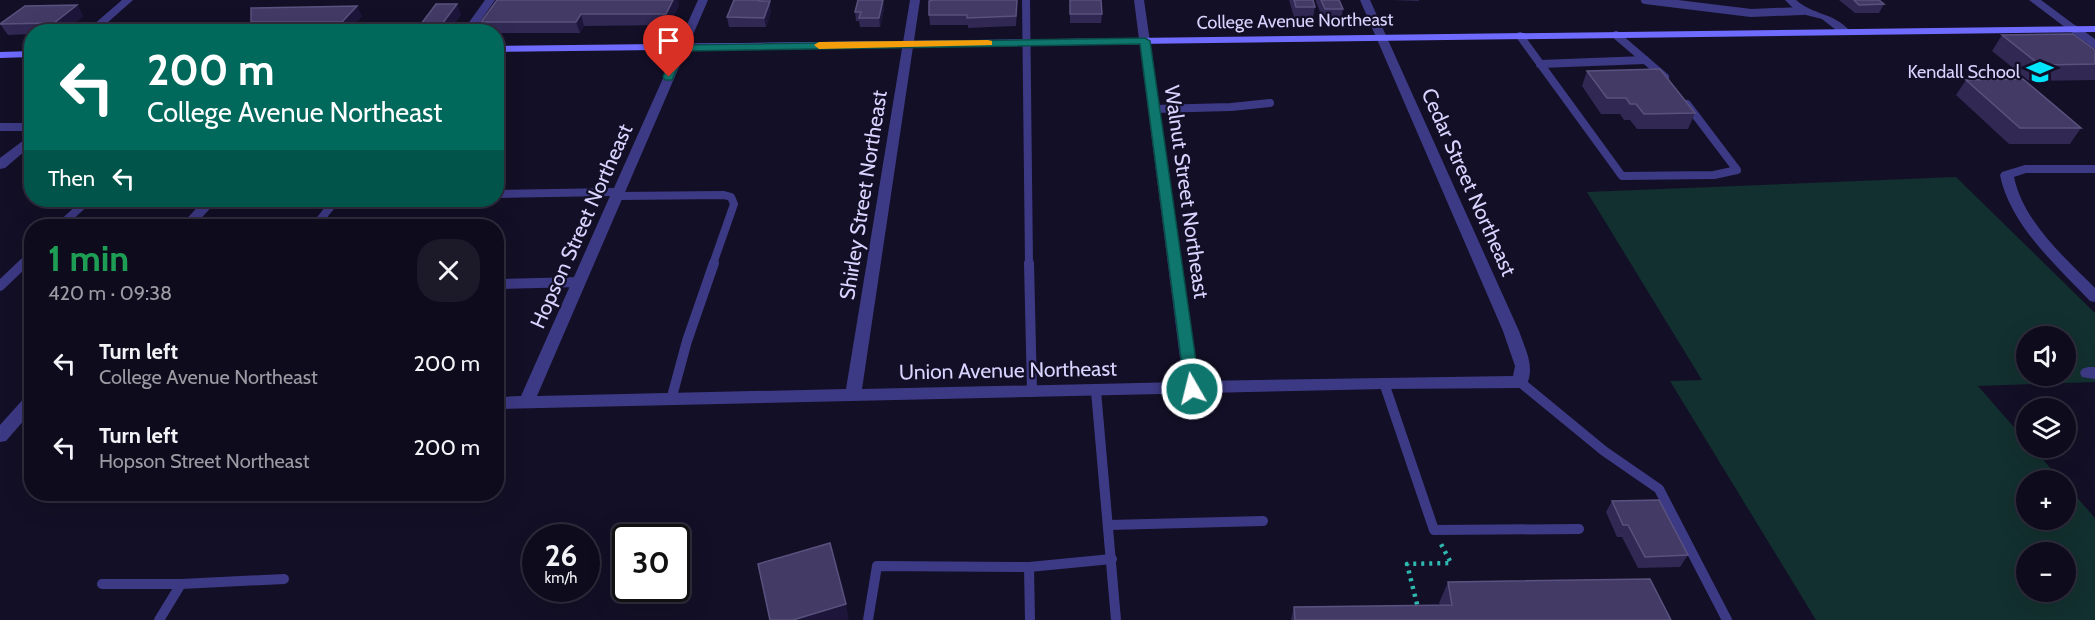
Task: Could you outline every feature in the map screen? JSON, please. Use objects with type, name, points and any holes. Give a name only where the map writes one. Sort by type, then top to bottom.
[{"type":"main road","name":"College Avenue Northeast","points":[[504,49],[2095,29]]},
{"type":"main road","points":[[0,55],[24,54]]},
{"type":"street","points":[[100,24],[128,0]]},
{"type":"street","points":[[473,24],[490,0]]},
{"type":"street","name":"Hopson Street Northeast","points":[[526,403],[703,0]]},
{"type":"street","name":"Shirley Street Northeast","points":[[853,396],[915,0]]},
{"type":"street","name":"Walnut Street Northeast","points":[[1139,0],[1192,389]]},
{"type":"street","name":"Cedar Street Northeast","points":[[1365,0],[1511,331],[1523,366],[1520,382]]},
{"type":"street","points":[[1790,0],[1803,11],[1826,17],[1845,32]]},
{"type":"street","points":[[2034,0],[2074,29]]},
{"type":"street","points":[[0,165],[24,145]]},
{"type":"street","points":[[2095,169],[2025,169],[2007,175],[2007,184],[2017,205],[2046,246],[2095,297]]},
{"type":"street","points":[[504,194],[619,194]]},
{"type":"street","points":[[194,219],[205,207]]},
{"type":"street","name":"Union Avenue Northeast","points":[[504,403],[1384,383],[1520,382]]},
{"type":"street","points":[[0,413],[24,413]]},
{"type":"street","points":[[0,436],[24,415]]},
{"type":"lane","points":[[1026,0],[1032,392]]},
{"type":"lane","points":[[1645,0],[1751,13],[1803,11]]},
{"type":"lane","points":[[2074,29],[2095,44]]},
{"type":"lane","points":[[1616,34],[1660,71],[1674,88]]},
{"type":"lane","points":[[1520,36],[1622,176],[1714,175],[1737,170],[1681,97]]},
{"type":"lane","points":[[1540,64],[1645,60]]},
{"type":"lane","points":[[1154,109],[1231,107],[1270,103]]},
{"type":"lane","points":[[0,127],[24,127]]},
{"type":"lane","points":[[619,194],[724,195],[731,197],[734,204],[687,341],[671,400]]},
{"type":"lane","points":[[68,219],[80,207]]},
{"type":"lane","points":[[321,219],[330,207]]},
{"type":"lane","points":[[0,286],[24,263]]},
{"type":"lane","points":[[504,284],[580,282]]},
{"type":"lane","points":[[1520,382],[1604,451],[1659,489],[1727,620]]},
{"type":"lane","points":[[1384,383],[1434,530],[1579,529]]},
{"type":"lane","points":[[1096,391],[1116,620]]},
{"type":"lane","points":[[1109,525],[1263,521]]},
{"type":"lane","points":[[868,620],[877,566],[1029,567],[1112,559]]},
{"type":"lane","points":[[1029,567],[1030,620]]},
{"type":"lane","points":[[102,584],[181,584],[284,579]]},
{"type":"lane","points":[[159,620],[181,584]]},
{"type":"path","points":[[1421,620],[1407,564],[1451,563],[1434,530]]},
{"type":"green space","points":[[1956,177],[2095,313],[2095,382],[2076,383],[2076,326],[2016,326],[2016,385],[1978,386],[2016,430],[2016,458],[2042,458],[2052,470],[2016,470],[2016,530],[2076,530],[2076,496],[2095,518],[2095,620],[1816,620],[1670,381],[1702,380],[1587,192]]},
{"type":"building","points":[[497,0],[673,0],[666,14],[581,14],[576,22],[481,22]]},
{"type":"building","points":[[734,0],[770,1],[764,18],[727,17]]},
{"type":"building","points":[[858,0],[883,0],[879,18],[859,18],[861,12],[855,12]]},
{"type":"building","points":[[1017,0],[1016,16],[967,18],[967,15],[929,15],[929,1]]},
{"type":"building","points":[[1070,0],[1101,0],[1102,14],[1070,14]]},
{"type":"building","points":[[1294,0],[1313,0],[1315,7],[1296,7]]},
{"type":"building","points":[[1321,0],[1339,0],[1343,9],[1325,9]]},
{"type":"building","points":[[1854,0],[1879,0],[1884,4],[1859,5]]},
{"type":"building","points":[[436,4],[457,4],[442,24],[421,24]]},
{"type":"building","points":[[77,5],[54,23],[0,24],[25,6]]},
{"type":"building","points":[[357,6],[342,22],[251,22],[251,8]]},
{"type":"building","points":[[2073,34],[2095,50],[2095,64],[2040,65],[2002,35]]},
{"type":"building","points":[[1660,69],[1695,113],[1644,114],[1636,104],[1630,104],[1626,98],[1607,98],[1587,71]]},
{"type":"building","points":[[2023,79],[2081,128],[2020,128],[1966,80]]},
{"type":"building","points":[[1659,500],[1688,555],[1645,557],[1628,525],[1623,525],[1612,501]]},
{"type":"building","points":[[830,543],[846,604],[793,620],[770,620],[758,564]]},
{"type":"building","points":[[1650,579],[1671,620],[1295,620],[1294,607],[1452,605],[1448,582]]},
{"type":"slow traffic","points":[[819,45],[988,43]]},
{"type":"place","name":"Kendall School","points":[[2040,72]]},
{"type":"route","points":[[669,77],[681,48],[1145,41],[1192,389]]}]
